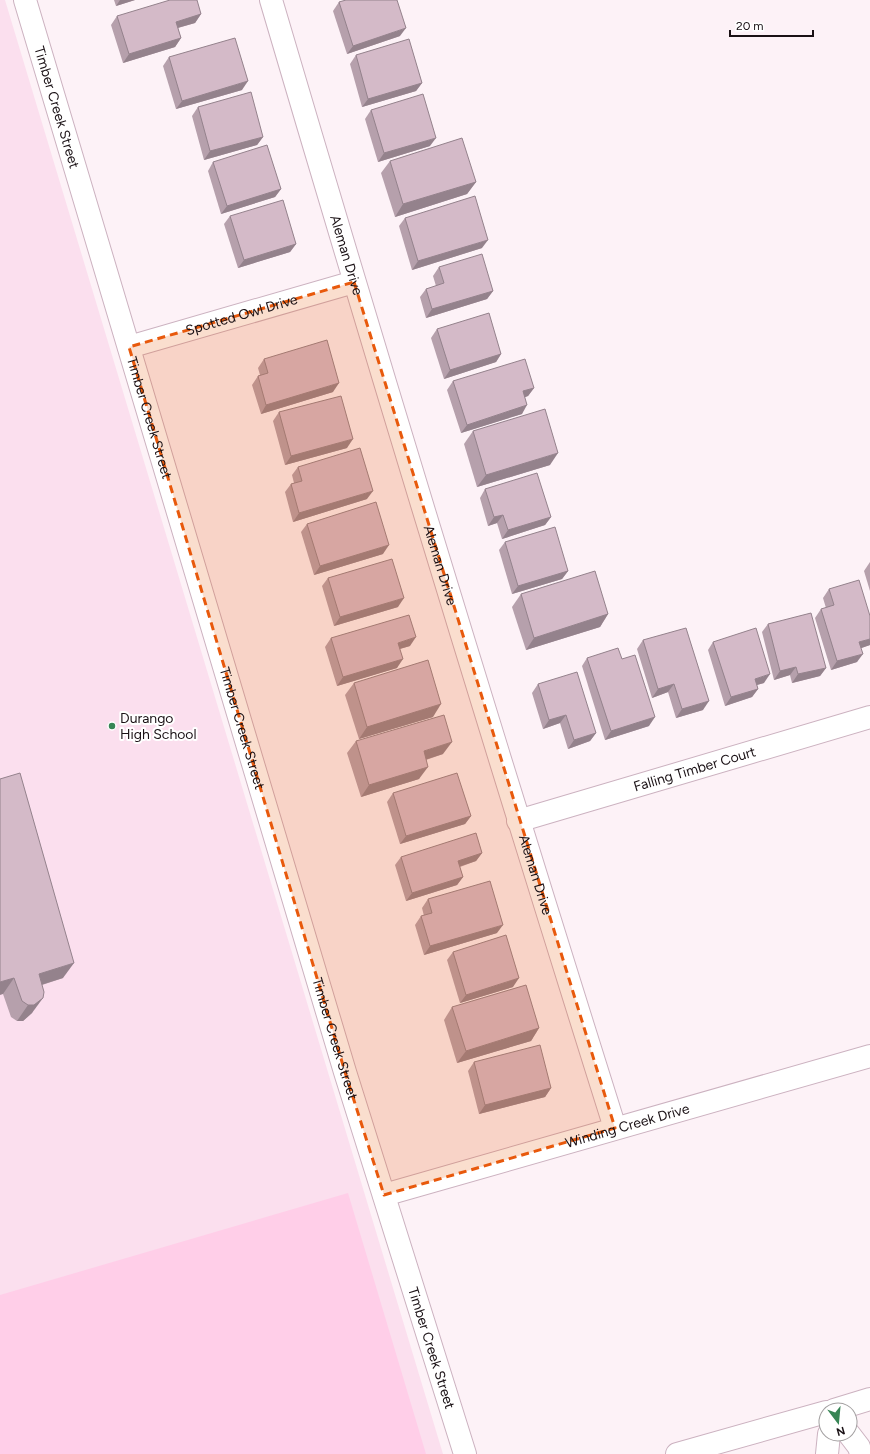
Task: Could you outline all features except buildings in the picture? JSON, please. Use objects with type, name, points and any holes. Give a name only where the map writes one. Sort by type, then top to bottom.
[{"type":"street","name":"Timber Creek Street","points":[[26,0],[342,1065],[466,1454]]},
{"type":"street","name":"Aleman Drive","points":[[271,0],[354,282],[518,821],[615,1128]]},
{"type":"street","name":"Spotted Owl Drive","points":[[129,347],[354,282]]},
{"type":"street","name":"Falling Timber Court","points":[[518,821],[870,717]]},
{"type":"street","name":"Winding Creek Drive","points":[[384,1195],[870,1056]]},
{"type":"street","points":[[858,1403],[870,1399]]},
{"type":"street","points":[[677,1454],[818,1414]]},
{"type":"street","points":[[827,1454],[828,1442]]},
{"type":"street","points":[[855,1442],[859,1447],[861,1454]]},
{"type":"highlighted area","points":[[354,282],[615,1128],[384,1195],[345,1072],[129,347]]},
{"type":"shaded area","name":"Durango High School","points":[[0,0],[5,0],[443,1454],[0,1454]]},
{"type":"shaded area","points":[[348,1193],[426,1454],[0,1454],[0,1295]]},
{"type":"place","name":"Durango High School","points":[[112,726]]}]
